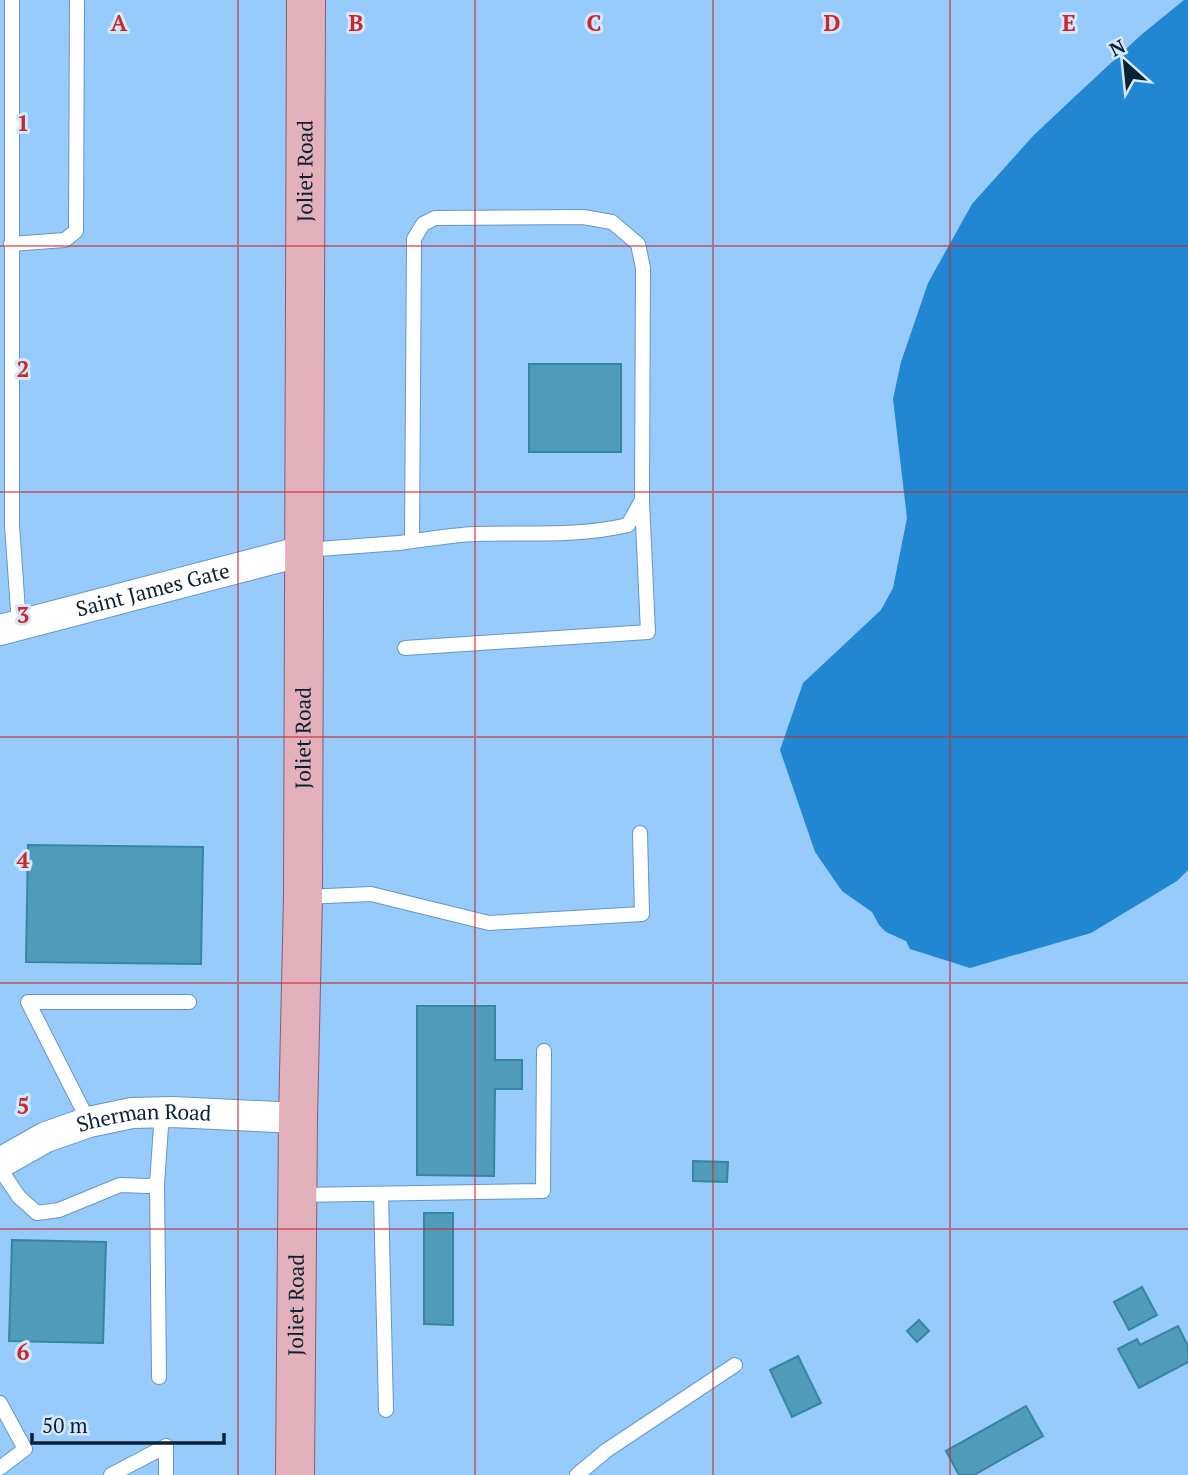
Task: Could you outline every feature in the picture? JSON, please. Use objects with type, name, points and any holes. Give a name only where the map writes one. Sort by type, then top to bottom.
[{"type":"main road","name":"Joliet Road","points":[[295,1475],[303,897],[306,0]]},
{"type":"street","name":"Saint James Gate","points":[[10,628],[303,551]]},
{"type":"street","name":"Sherman Road","points":[[0,1163],[46,1138],[89,1122],[132,1113],[298,1118]]},
{"type":"lane","points":[[10,628],[12,525],[6,413],[6,281],[11,244],[12,0]]},
{"type":"lane","points":[[11,244],[65,240],[76,230],[77,0]]},
{"type":"lane","points":[[405,648],[648,632],[642,499],[643,268],[638,244],[612,222],[583,218],[435,218],[423,224],[414,239],[412,541]]},
{"type":"lane","points":[[303,551],[471,534],[604,531],[628,525],[642,499]]},
{"type":"lane","points":[[303,897],[371,894],[489,923],[642,914],[640,833]]},
{"type":"lane","points":[[89,1122],[28,1002],[189,1002]]},
{"type":"lane","points":[[298,1195],[543,1191],[544,1051]]},
{"type":"lane","points":[[159,1377],[157,1184],[162,1112]]},
{"type":"lane","points":[[0,1169],[19,1197],[37,1213],[59,1210],[120,1185],[157,1184]]},
{"type":"lane","points":[[381,1194],[386,1410]]},
{"type":"lane","points":[[577,1475],[607,1450],[735,1364]]},
{"type":"lane","points":[[0,1403],[24,1449],[0,1468]]},
{"type":"lane","points":[[111,1475],[166,1446],[166,1475]]},
{"type":"water","points":[[1184,0],[1188,0],[1188,870],[1177,881],[1091,933],[970,968],[910,949],[906,941],[886,932],[872,912],[842,891],[815,852],[780,750],[803,683],[881,610],[893,588],[907,518],[893,399],[901,362],[928,283],[972,204],[1033,136],[1141,35]]},
{"type":"building","points":[[529,364],[621,364],[621,452],[529,452]]},
{"type":"building","points":[[28,845],[203,847],[201,964],[26,962]]},
{"type":"building","points":[[417,1006],[495,1006],[495,1060],[522,1060],[522,1089],[495,1089],[494,1176],[417,1175]]},
{"type":"building","points":[[693,1161],[728,1162],[727,1182],[693,1181]]},
{"type":"building","points":[[424,1213],[453,1213],[453,1325],[424,1324]]},
{"type":"building","points":[[12,1240],[106,1242],[103,1343],[9,1341]]},
{"type":"building","points":[[1142,1287],[1157,1315],[1129,1330],[1114,1302]]},
{"type":"building","points":[[919,1320],[929,1331],[917,1342],[907,1331]]},
{"type":"building","points":[[1178,1326],[1188,1346],[1188,1362],[1139,1388],[1118,1349],[1137,1339],[1140,1345]]},
{"type":"building","points":[[798,1356],[821,1403],[792,1417],[770,1370]]},
{"type":"building","points":[[1026,1406],[1043,1436],[974,1475],[959,1475],[946,1451]]}]
